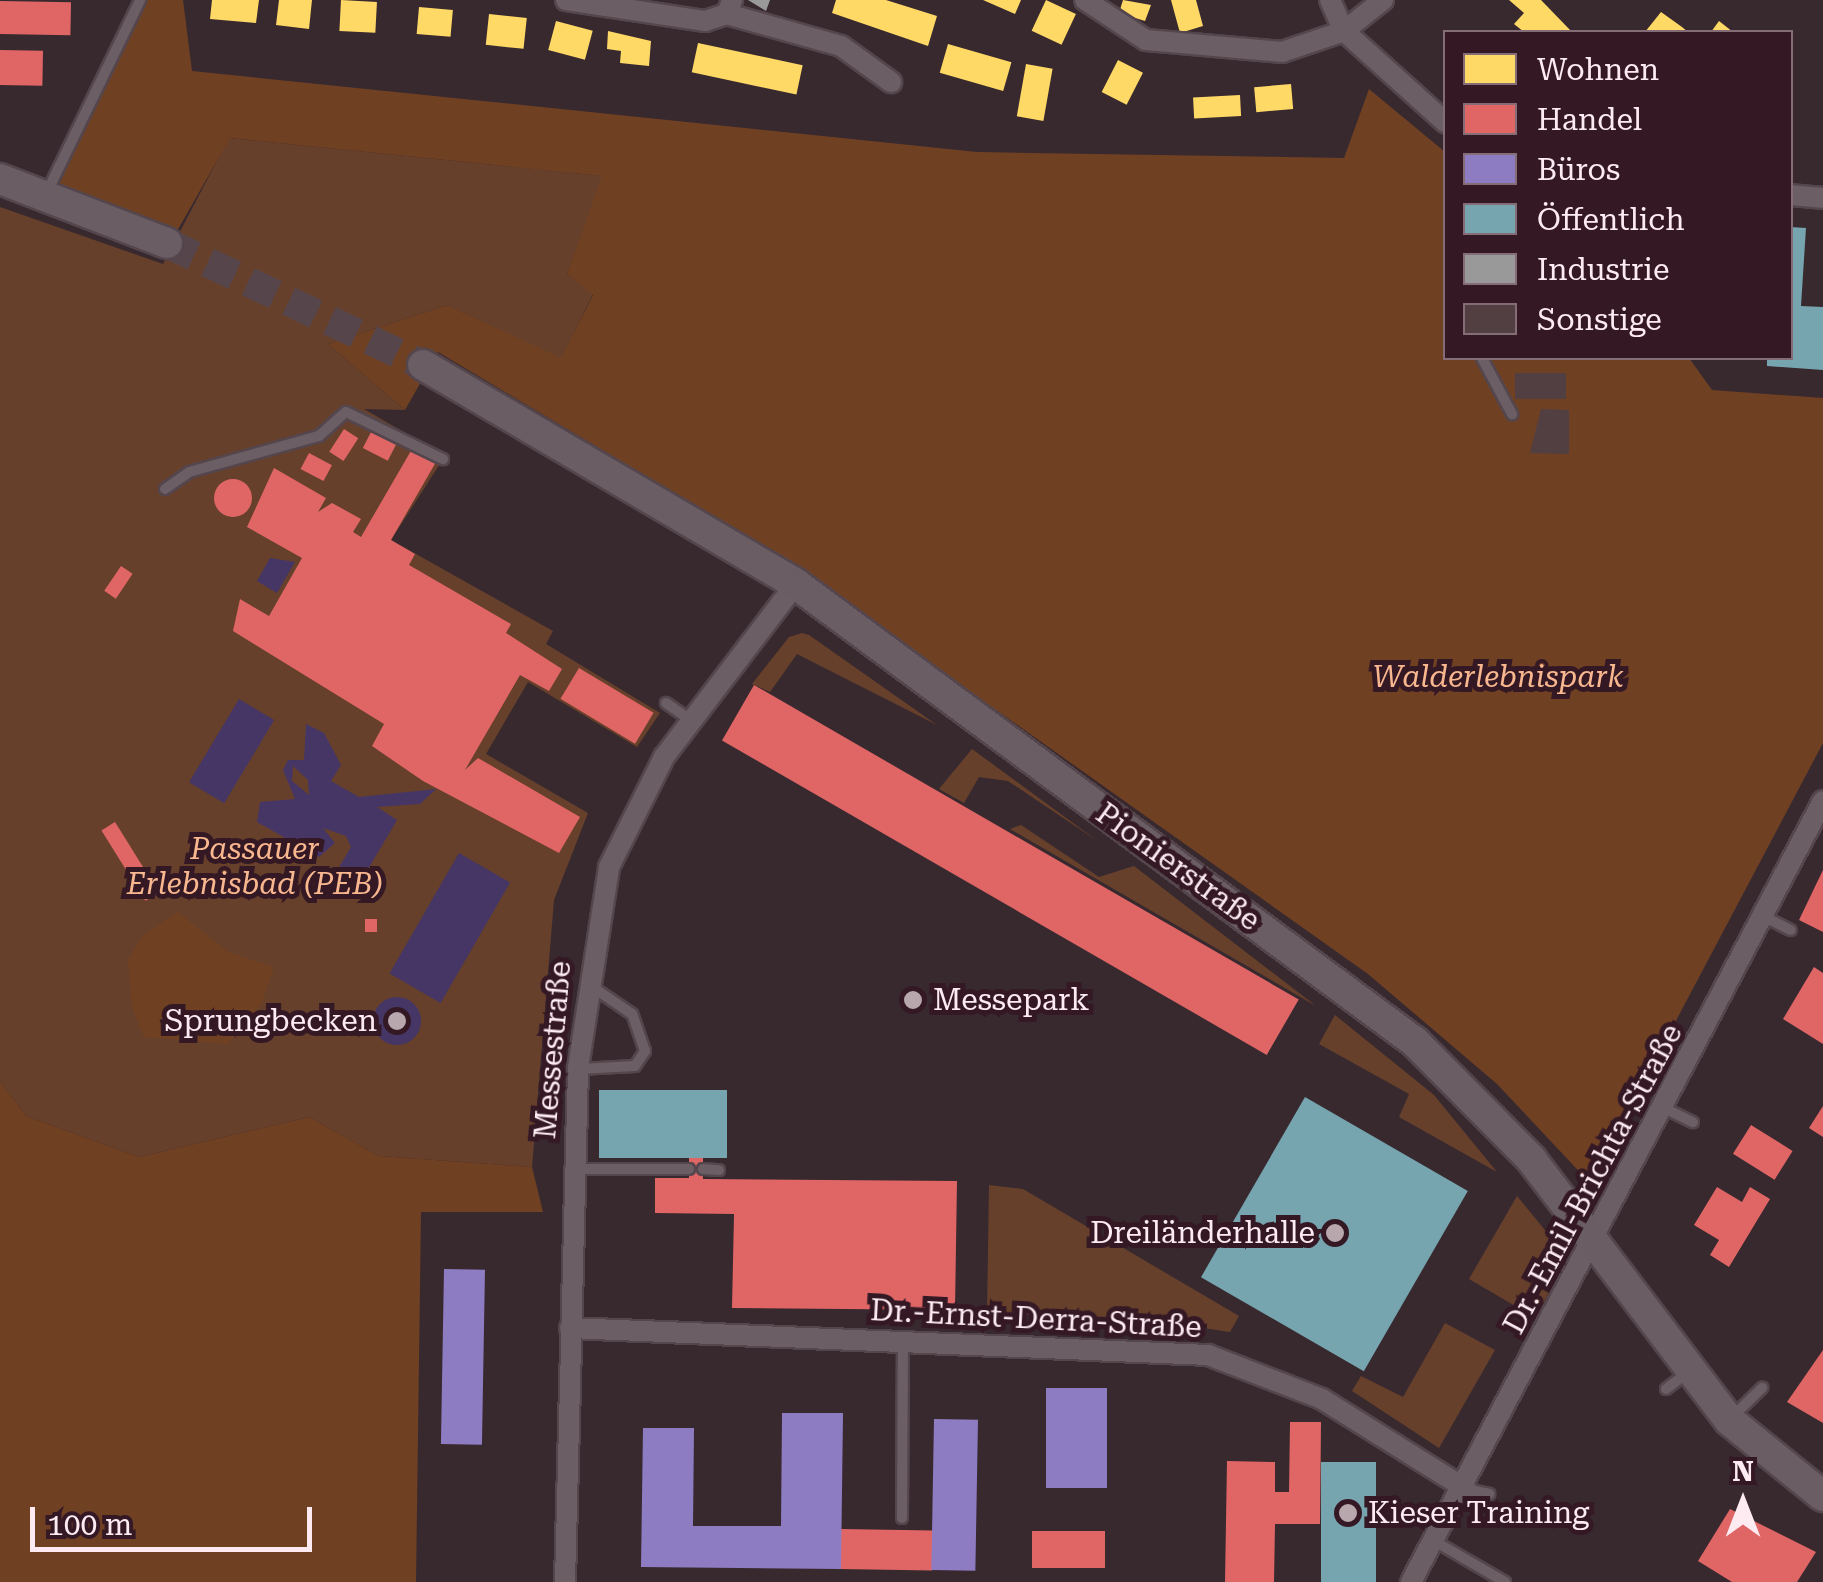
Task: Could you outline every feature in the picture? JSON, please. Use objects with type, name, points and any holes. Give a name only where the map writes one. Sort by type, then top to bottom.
[{"type":"main road","points":[[0,179],[167,243]]},
{"type":"main road","name":"Pionierstraße","points":[[423,365],[796,584],[1415,1042],[1479,1100],[1592,1238],[1677,1381],[1823,1496]]},
{"type":"street","points":[[566,0],[705,21],[730,7],[841,46],[891,82]]},
{"type":"street","points":[[1085,0],[1146,40],[1177,48],[1282,52],[1344,32],[1383,0]]},
{"type":"street","points":[[1330,0],[1344,32],[1443,119]]},
{"type":"street","points":[[1793,196],[1823,198]]},
{"type":"street","name":"Messestraße","points":[[565,1582],[578,1068],[586,983],[609,868],[690,719],[796,584]]},
{"type":"street","name":"Dr.-Emil-Brichta-Straße","points":[[1410,1582],[1466,1488],[1592,1238],[1666,1109],[1823,801]]},
{"type":"street","name":"Dr.-Ernst-Derra-Straße","points":[[570,1328],[1227,1360],[1322,1399],[1466,1488]]},
{"type":"lane","points":[[45,194],[140,0]]},
{"type":"lane","points":[[1483,360],[1512,414]]},
{"type":"lane","points":[[165,489],[190,472],[319,436],[346,412],[443,459]]},
{"type":"lane","points":[[666,703],[690,719]]},
{"type":"lane","points":[[1763,916],[1791,930]]},
{"type":"lane","points":[[578,1068],[635,1066],[645,1051],[632,1014],[586,983]]},
{"type":"lane","points":[[1666,1109],[1694,1122]]},
{"type":"lane","points":[[574,1168],[690,1169]]},
{"type":"lane","points":[[703,1170],[719,1170]]},
{"type":"lane","points":[[902,1518],[903,1343]]},
{"type":"lane","points":[[1729,1420],[1762,1388]]},
{"type":"lane","points":[[1466,1488],[1489,1494]]},
{"type":"lane","points":[[1436,1542],[1505,1582]]},
{"type":"green space","name":"Walderlebnispark","points":[[134,0],[183,0],[192,71],[977,152],[1344,158],[1369,89],[1443,150],[1443,360],[1690,360],[1712,390],[1823,398],[1823,743],[1590,1183],[1497,1084],[1368,974],[778,555],[438,352],[405,410],[328,344],[447,305],[561,358],[593,295],[567,274],[602,176],[230,138],[176,233],[45,191]]},
{"type":"green space","name":"Passauer Erlebnisbad (PEB)","points":[[229,138],[603,176],[567,274],[593,294],[561,359],[447,305],[328,344],[405,410],[364,409],[445,456],[391,540],[553,631],[546,644],[660,713],[637,747],[528,682],[486,754],[588,813],[554,900],[532,1167],[379,1156],[309,1117],[139,1157],[26,1116],[0,1081],[0,207],[163,264]]},
{"type":"green space","points":[[802,633],[937,725],[797,654],[770,692],[752,684],[789,637]]},
{"type":"green space","points":[[972,749],[1099,842],[1008,781],[979,777],[964,803],[939,789]]},
{"type":"green space","points":[[1021,825],[1099,877],[1134,866],[1316,1006],[1010,829]]},
{"type":"green space","points":[[178,912],[228,952],[274,967],[262,1003],[228,1044],[144,1037],[132,1007],[128,960],[142,936]]},
{"type":"green space","points":[[1335,1015],[1434,1095],[1497,1172],[1399,1117],[1409,1094],[1319,1044]]},
{"type":"green space","points":[[0,1081],[26,1116],[139,1157],[309,1117],[379,1156],[532,1167],[543,1212],[421,1212],[416,1582],[0,1582]]},
{"type":"green space","points":[[989,1185],[1023,1189],[1239,1316],[1230,1332],[1138,1318],[987,1314]]},
{"type":"green space","points":[[1517,1196],[1567,1257],[1536,1318],[1469,1279]]},
{"type":"green space","points":[[1445,1323],[1495,1350],[1439,1448],[1352,1391],[1361,1376],[1403,1397]]},
{"type":"shaded area","points":[[270,558],[295,562],[277,593],[257,581]]},
{"type":"shaded area","points":[[239,699],[274,720],[224,803],[189,782]]},
{"type":"shaded area","points":[[306,724],[324,733],[341,765],[331,781],[359,797],[436,789],[420,804],[377,807],[397,820],[361,881],[338,869],[351,847],[346,836],[323,828],[335,843],[319,857],[257,822],[260,802],[295,799],[283,770],[288,760],[304,760]],"holes":[[[293,766],[308,780],[309,795],[292,781]]]},
{"type":"shaded area","points":[[459,853],[510,882],[441,1003],[390,973]]},
{"type":"shaded area","name":"Sprungbecken","points":[[397,997],[414,1004],[421,1021],[414,1038],[397,1045],[380,1038],[373,1021],[380,1004]]},
{"type":"building: Wohnen","points":[[212,0],[259,0],[256,23],[210,19]]},
{"type":"building: Wohnen","points":[[279,0],[312,0],[309,29],[276,25]]},
{"type":"building: Wohnen","points":[[341,0],[377,2],[375,33],[339,31]]},
{"type":"building: Wohnen","points":[[836,0],[886,0],[937,16],[928,46],[832,13]]},
{"type":"building: Wohnen","points":[[983,0],[1021,0],[1015,14]]},
{"type":"building: Wohnen","points":[[1046,0],[1076,14],[1062,45],[1032,31]]},
{"type":"building: Wohnen","points":[[1123,0],[1151,5],[1145,21],[1119,13]]},
{"type":"building: Wohnen","points":[[1171,0],[1196,0],[1203,26],[1180,33]]},
{"type":"building: Wohnen","points":[[1509,0],[1541,0],[1570,30],[1522,30],[1514,24],[1524,13]]},
{"type":"building: Wohnen","points":[[419,7],[453,10],[451,37],[417,34]]},
{"type":"building: Wohnen","points":[[1661,12],[1686,30],[1647,30]]},
{"type":"building: Wohnen","points":[[489,14],[527,18],[524,49],[486,45]]},
{"type":"building: Wohnen","points":[[556,21],[593,31],[585,60],[548,50]]},
{"type":"building: Wohnen","points":[[1719,21],[1730,30],[1712,30]]},
{"type":"building: Wohnen","points":[[608,31],[651,41],[649,66],[620,63],[621,51],[607,49]]},
{"type":"building: Wohnen","points":[[698,43],[803,65],[796,95],[692,72]]},
{"type":"building: Wohnen","points":[[948,44],[1011,62],[1003,91],[940,73]]},
{"type":"building: Wohnen","points":[[1118,60],[1143,73],[1127,105],[1102,92]]},
{"type":"building: Wohnen","points":[[1026,64],[1053,69],[1043,121],[1017,116]]},
{"type":"building: Wohnen","points":[[1291,84],[1293,109],[1256,112],[1254,87]]},
{"type":"building: Wohnen","points":[[1240,95],[1241,116],[1194,118],[1193,97]]},
{"type":"building: Handel","points":[[0,1],[71,2],[70,35],[0,34]]},
{"type":"building: Handel","points":[[0,50],[43,51],[42,86],[0,85]]},
{"type":"building: Handel","points":[[344,429],[358,438],[344,461],[329,452]]},
{"type":"building: Handel","points":[[371,432],[396,445],[388,461],[363,448]]},
{"type":"building: Handel","points":[[412,449],[436,462],[391,540],[415,554],[409,565],[511,624],[506,633],[562,669],[549,691],[520,675],[465,770],[478,758],[580,817],[559,853],[423,781],[372,746],[384,724],[233,631],[240,599],[269,616],[302,558],[247,527],[274,468],[326,498],[318,512],[332,503],[361,519],[353,532],[361,537]]},
{"type":"building: Handel","points":[[309,453],[332,465],[324,481],[301,469]]},
{"type":"building: Handel","points":[[233,479],[247,484],[252,498],[247,512],[233,517],[219,512],[214,498],[219,484]]},
{"type":"building: Handel","points":[[121,566],[133,574],[116,599],[104,591]]},
{"type":"building: Handel","points":[[579,668],[654,713],[635,744],[560,699]]},
{"type":"building: Handel","points":[[754,685],[1299,1000],[1267,1055],[722,740]]},
{"type":"building: Handel","points":[[115,822],[159,892],[145,901],[101,830]]},
{"type":"building: Handel","points":[[1823,870],[1823,932],[1799,920]]},
{"type":"building: Handel","points":[[365,919],[377,919],[377,932],[365,932]]},
{"type":"building: Handel","points":[[1814,967],[1823,973],[1823,1044],[1783,1019]]},
{"type":"building: Handel","points":[[1823,1106],[1823,1137],[1809,1128]]},
{"type":"building: Handel","points":[[1751,1125],[1793,1151],[1775,1180],[1733,1154]]},
{"type":"building: Handel","points":[[689,1158],[703,1158],[703,1179],[957,1181],[955,1310],[732,1308],[734,1214],[655,1213],[655,1178],[689,1178]]},
{"type":"building: Handel","points":[[1717,1187],[1742,1202],[1750,1187],[1770,1199],[1729,1267],[1710,1255],[1719,1240],[1694,1225]]},
{"type":"building: Handel","points":[[1823,1350],[1823,1423],[1787,1402]]},
{"type":"building: Handel","points":[[1290,1422],[1321,1422],[1320,1524],[1275,1524],[1274,1582],[1225,1582],[1227,1461],[1275,1462],[1275,1492],[1289,1492]]},
{"type":"building: Handel","points":[[1730,1509],[1816,1552],[1797,1582],[1732,1582],[1698,1561]]},
{"type":"building: Handel","points":[[841,1529],[933,1531],[932,1571],[840,1569]]},
{"type":"building: Handel","points":[[1032,1531],[1105,1531],[1105,1568],[1032,1568]]},
{"type":"building: Büros","points":[[444,1269],[485,1270],[482,1445],[441,1444]]},
{"type":"building: Büros","points":[[1046,1388],[1107,1388],[1107,1488],[1046,1488]]},
{"type":"building: Büros","points":[[782,1413],[843,1413],[841,1569],[641,1567],[643,1428],[694,1428],[693,1526],[781,1526]]},
{"type":"building: Büros","points":[[934,1419],[978,1420],[975,1571],[931,1570]]},
{"type":"building: Öffentlich","points":[[1793,227],[1806,228],[1801,306],[1823,307],[1823,370],[1767,366],[1767,360],[1793,360]]},
{"type":"building: Öffentlich","points":[[599,1090],[727,1090],[727,1158],[599,1158]]},
{"type":"building: Öffentlich","name":"Dreiländerhalle","points":[[1305,1097],[1468,1191],[1364,1371],[1201,1277]]},
{"type":"building: Öffentlich","name":"Kieser Training","points":[[1321,1462],[1376,1462],[1376,1582],[1321,1582]]},
{"type":"building: Industrie","points":[[748,0],[770,0],[766,11]]},
{"type":"building: Sonstige","points":[[1515,373],[1566,373],[1566,399],[1515,399]]},
{"type":"building: Sonstige","points":[[1541,409],[1569,410],[1569,454],[1530,453]]},
{"type":"tunnel","points":[[167,243],[423,365]]},
{"type":"place","name":"Messepark","points":[[913,1000]]},
{"type":"place","name":"Sprungbecken","points":[[397,1021]]},
{"type":"place","name":"Dreiländerhalle","points":[[1335,1233]]},
{"type":"place","name":"Kieser Training","points":[[1348,1513]]}]
